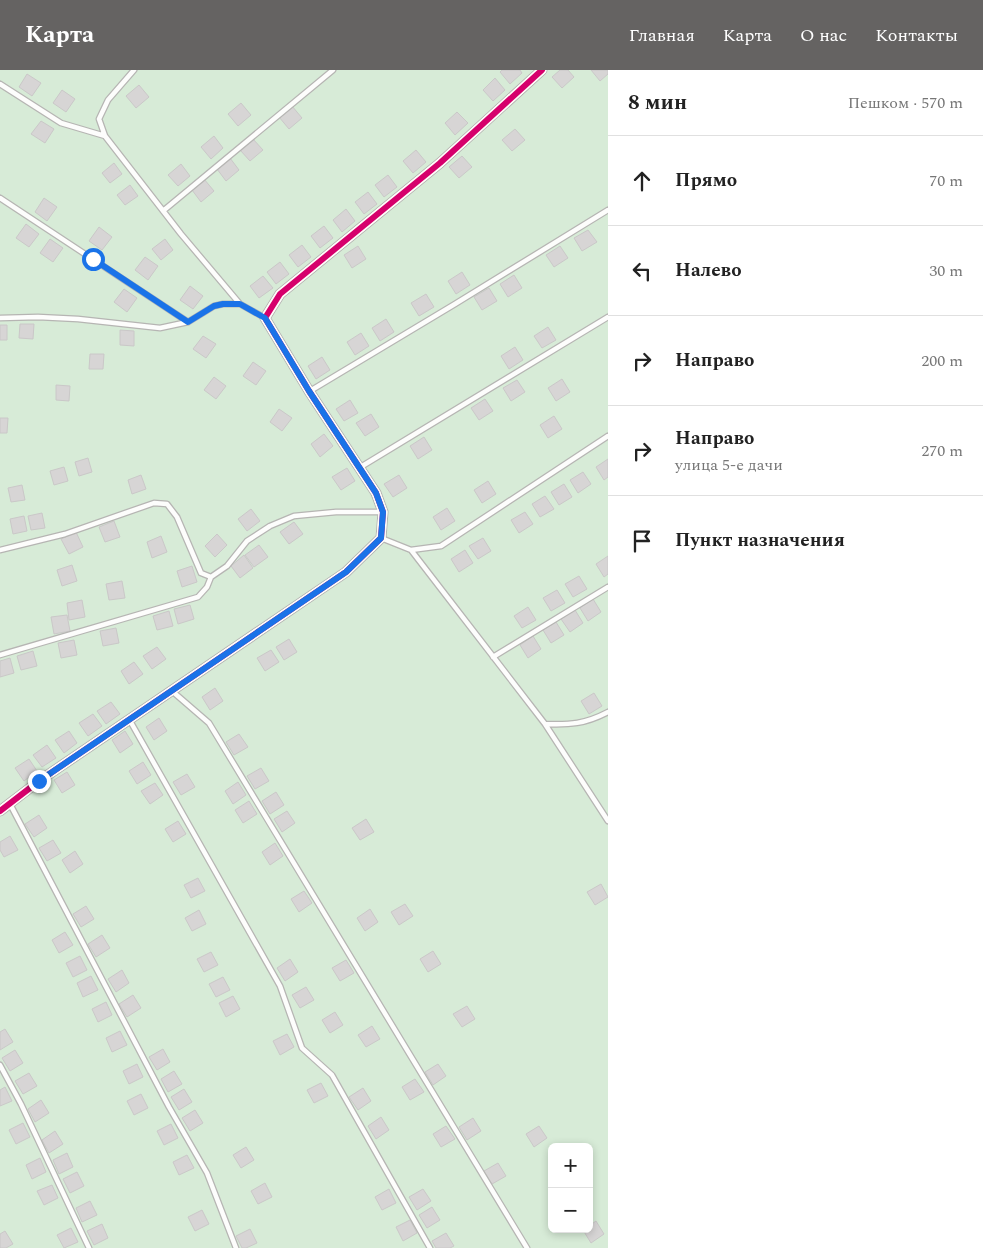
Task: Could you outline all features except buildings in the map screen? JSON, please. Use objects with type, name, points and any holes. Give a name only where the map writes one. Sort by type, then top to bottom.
[{"type":"street","points":[[0,811],[129,719],[346,572],[381,538],[383,512],[376,493],[309,391],[265,318],[280,294],[440,163],[542,70]]},
{"type":"lane","points":[[134,70],[108,100],[102,112],[99,119],[104,136],[163,212],[240,304],[265,318]]},
{"type":"lane","points":[[163,212],[333,70]]},
{"type":"lane","points":[[0,84],[60,123],[104,136]]},
{"type":"lane","points":[[0,198],[188,322]]},
{"type":"lane","points":[[309,391],[608,210]]},
{"type":"lane","points":[[0,318],[78,319],[160,328],[188,322],[214,306],[240,304]]},
{"type":"lane","points":[[358,468],[608,317]]},
{"type":"lane","points":[[381,538],[411,550],[441,546],[608,436]]},
{"type":"lane","points":[[0,550],[65,534],[154,503],[167,504],[177,517],[201,573],[211,577]]},
{"type":"lane","points":[[0,655],[198,597],[207,587],[211,577],[227,566],[247,541],[270,526],[294,516],[336,512],[383,512]]},
{"type":"lane","points":[[411,550],[544,724],[608,821]]},
{"type":"lane","points":[[493,657],[608,586]]},
{"type":"lane","points":[[172,691],[209,723],[527,1248]]},
{"type":"lane","points":[[544,724],[571,725],[593,720],[608,712]]},
{"type":"lane","points":[[129,719],[280,986],[302,1048],[332,1075],[430,1248]]},
{"type":"lane","points":[[10,803],[169,1107],[207,1173],[236,1248]]},
{"type":"lane","points":[[0,1065],[21,1104],[89,1248]]},
{"type":"green space","points":[[0,70],[608,70],[608,1248],[0,1248]]},
{"type":"cycle path","points":[[0,811],[39,781],[346,572],[381,538],[383,512],[376,493],[309,391],[265,318],[280,294],[440,163],[542,70]]},
{"type":"route","points":[[39,781],[346,572],[381,538],[383,512],[376,493],[309,391],[265,318],[240,304],[223,304],[214,306],[188,322],[93,259]]}]
